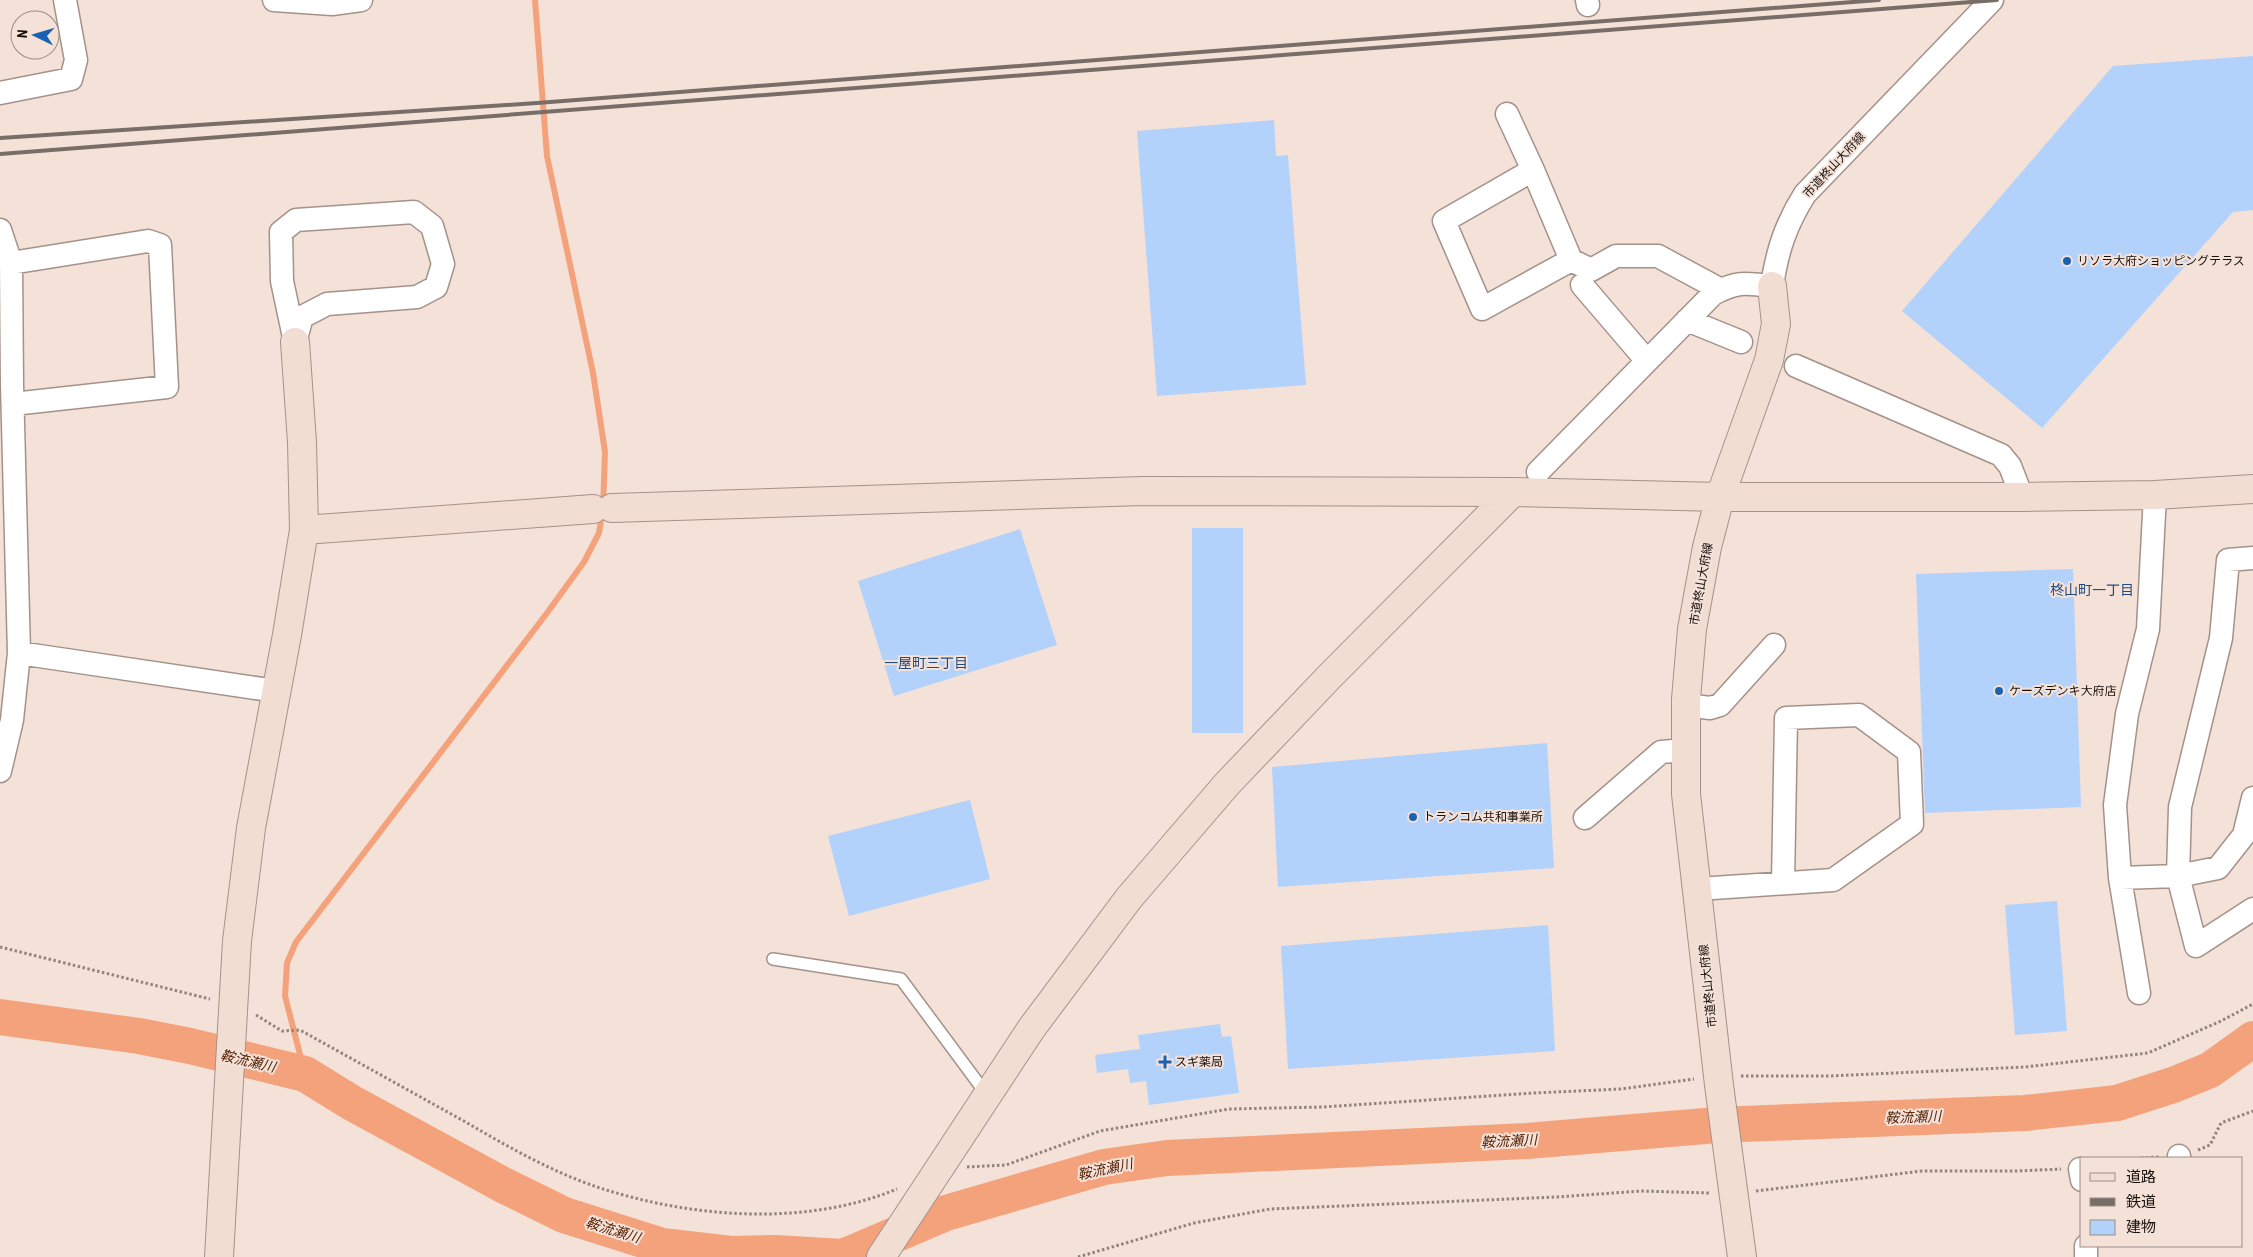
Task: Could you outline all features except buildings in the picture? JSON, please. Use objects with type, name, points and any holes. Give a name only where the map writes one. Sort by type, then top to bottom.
[{"type":"street","points":[[0,93],[71,79],[76,60],[65,0]]},
{"type":"street","points":[[274,0],[332,4],[361,0]]},
{"type":"street","name":"市道柊山大府線","points":[[1742,1257],[1718,1081],[1686,794],[1686,704],[1692,629],[1707,547],[1720,497],[1769,360],[1776,324],[1772,286],[1779,249],[1789,219],[1805,194],[1992,0]]},
{"type":"street","points":[[1507,114],[1571,260],[1591,270],[1616,256],[1658,256],[1721,290]]},
{"type":"street","points":[[1533,170],[1444,221],[1482,309],[1571,260]]},
{"type":"street","points":[[219,1257],[238,941],[251,828],[304,530],[302,442],[296,342],[282,281],[281,232],[296,220],[414,212],[432,226],[443,264],[436,287],[417,297],[327,304],[302,317],[296,342]]},
{"type":"street","points":[[0,230],[11,263],[12,404],[19,652],[6,720],[0,771]]},
{"type":"street","points":[[11,263],[148,241],[160,245],[166,387],[12,404]]},
{"type":"street","points":[[1538,472],[1707,299],[1721,290],[1741,282],[1772,286]]},
{"type":"street","points":[[1582,285],[1647,361]]},
{"type":"street","points":[[1687,320],[1741,342]]},
{"type":"street","points":[[1796,366],[2002,455],[2010,466],[2022,497]]},
{"type":"street","points":[[304,530],[603,508],[1143,491],[1513,492],[1720,497],[2022,497],[2156,495],[2253,489]]},
{"type":"street","points":[[882,1257],[1031,1030],[1129,898],[1234,777],[1330,676],[1513,492]]},
{"type":"street","points":[[2139,993],[2120,878],[2115,804],[2127,714],[2148,629],[2156,495]]},
{"type":"street","points":[[2253,558],[2228,560],[2221,638],[2180,807],[2178,876],[2196,946],[2253,909]]},
{"type":"street","points":[[1686,704],[1710,708],[1720,705],[1774,645]]},
{"type":"street","points":[[19,652],[276,691]]},
{"type":"street","points":[[1698,889],[1833,880],[1912,824],[1910,752],[1859,715],[1786,718],[1783,883]]},
{"type":"street","points":[[1585,818],[1661,752],[1686,750]]},
{"type":"street","points":[[2120,878],[2178,876],[2218,868],[2244,835],[2253,798]]},
{"type":"lane","points":[[773,959],[901,979],[988,1097]]},
{"type":"path","points":[[0,947],[233,1009],[267,1020],[282,1031],[300,1030],[520,1153],[597,1187],[678,1207],[747,1215],[824,1209],[884,1194],[903,1186]]},
{"type":"path","points":[[935,1178],[965,1167],[1006,1165],[1100,1131],[1229,1109],[1323,1107],[1621,1089],[1655,1083],[2025,1067],[2148,1053],[2253,1004]]},
{"type":"path","points":[[2179,1157],[2210,1145],[2221,1124],[2253,1111]]},
{"type":"path","points":[[1078,1257],[1194,1223],[1270,1209],[1558,1197],[1641,1191],[1732,1194],[1922,1171],[2017,1171],[2048,1168]]},
{"type":"waterway","points":[[305,1074],[285,996],[287,963],[296,942],[547,613],[584,562],[599,533],[603,508],[605,452],[593,373],[547,156],[535,0]]},
{"type":"waterway","name":"鞍流瀬川","points":[[0,1017],[139,1036],[190,1046],[305,1074],[352,1103],[503,1185],[564,1215],[662,1246],[731,1254],[775,1253],[843,1257],[946,1213],[1104,1167],[1167,1158],[1527,1141],[1717,1125],[2025,1113],[2117,1103],[2173,1085],[2210,1070],[2253,1039]]},
{"type":"railway","points":[[0,138],[537,103],[1879,0]]},
{"type":"railway","points":[[0,154],[1997,0]]},
{"type":"place","name":"リソラ大府ショッピングテラス","points":[[2067,261]]},
{"type":"place","name":"ケーズデンキ大府店","points":[[1999,691]]},
{"type":"place","name":"トランコム共和事業所","points":[[1413,817]]},
{"type":"place","name":"スギ薬局","points":[[1165,1062]]},
{"type":"district","name":"柊山町一丁目","points":[[2092,590]]},
{"type":"district","name":"一屋町三丁目","points":[[926,663]]}]
